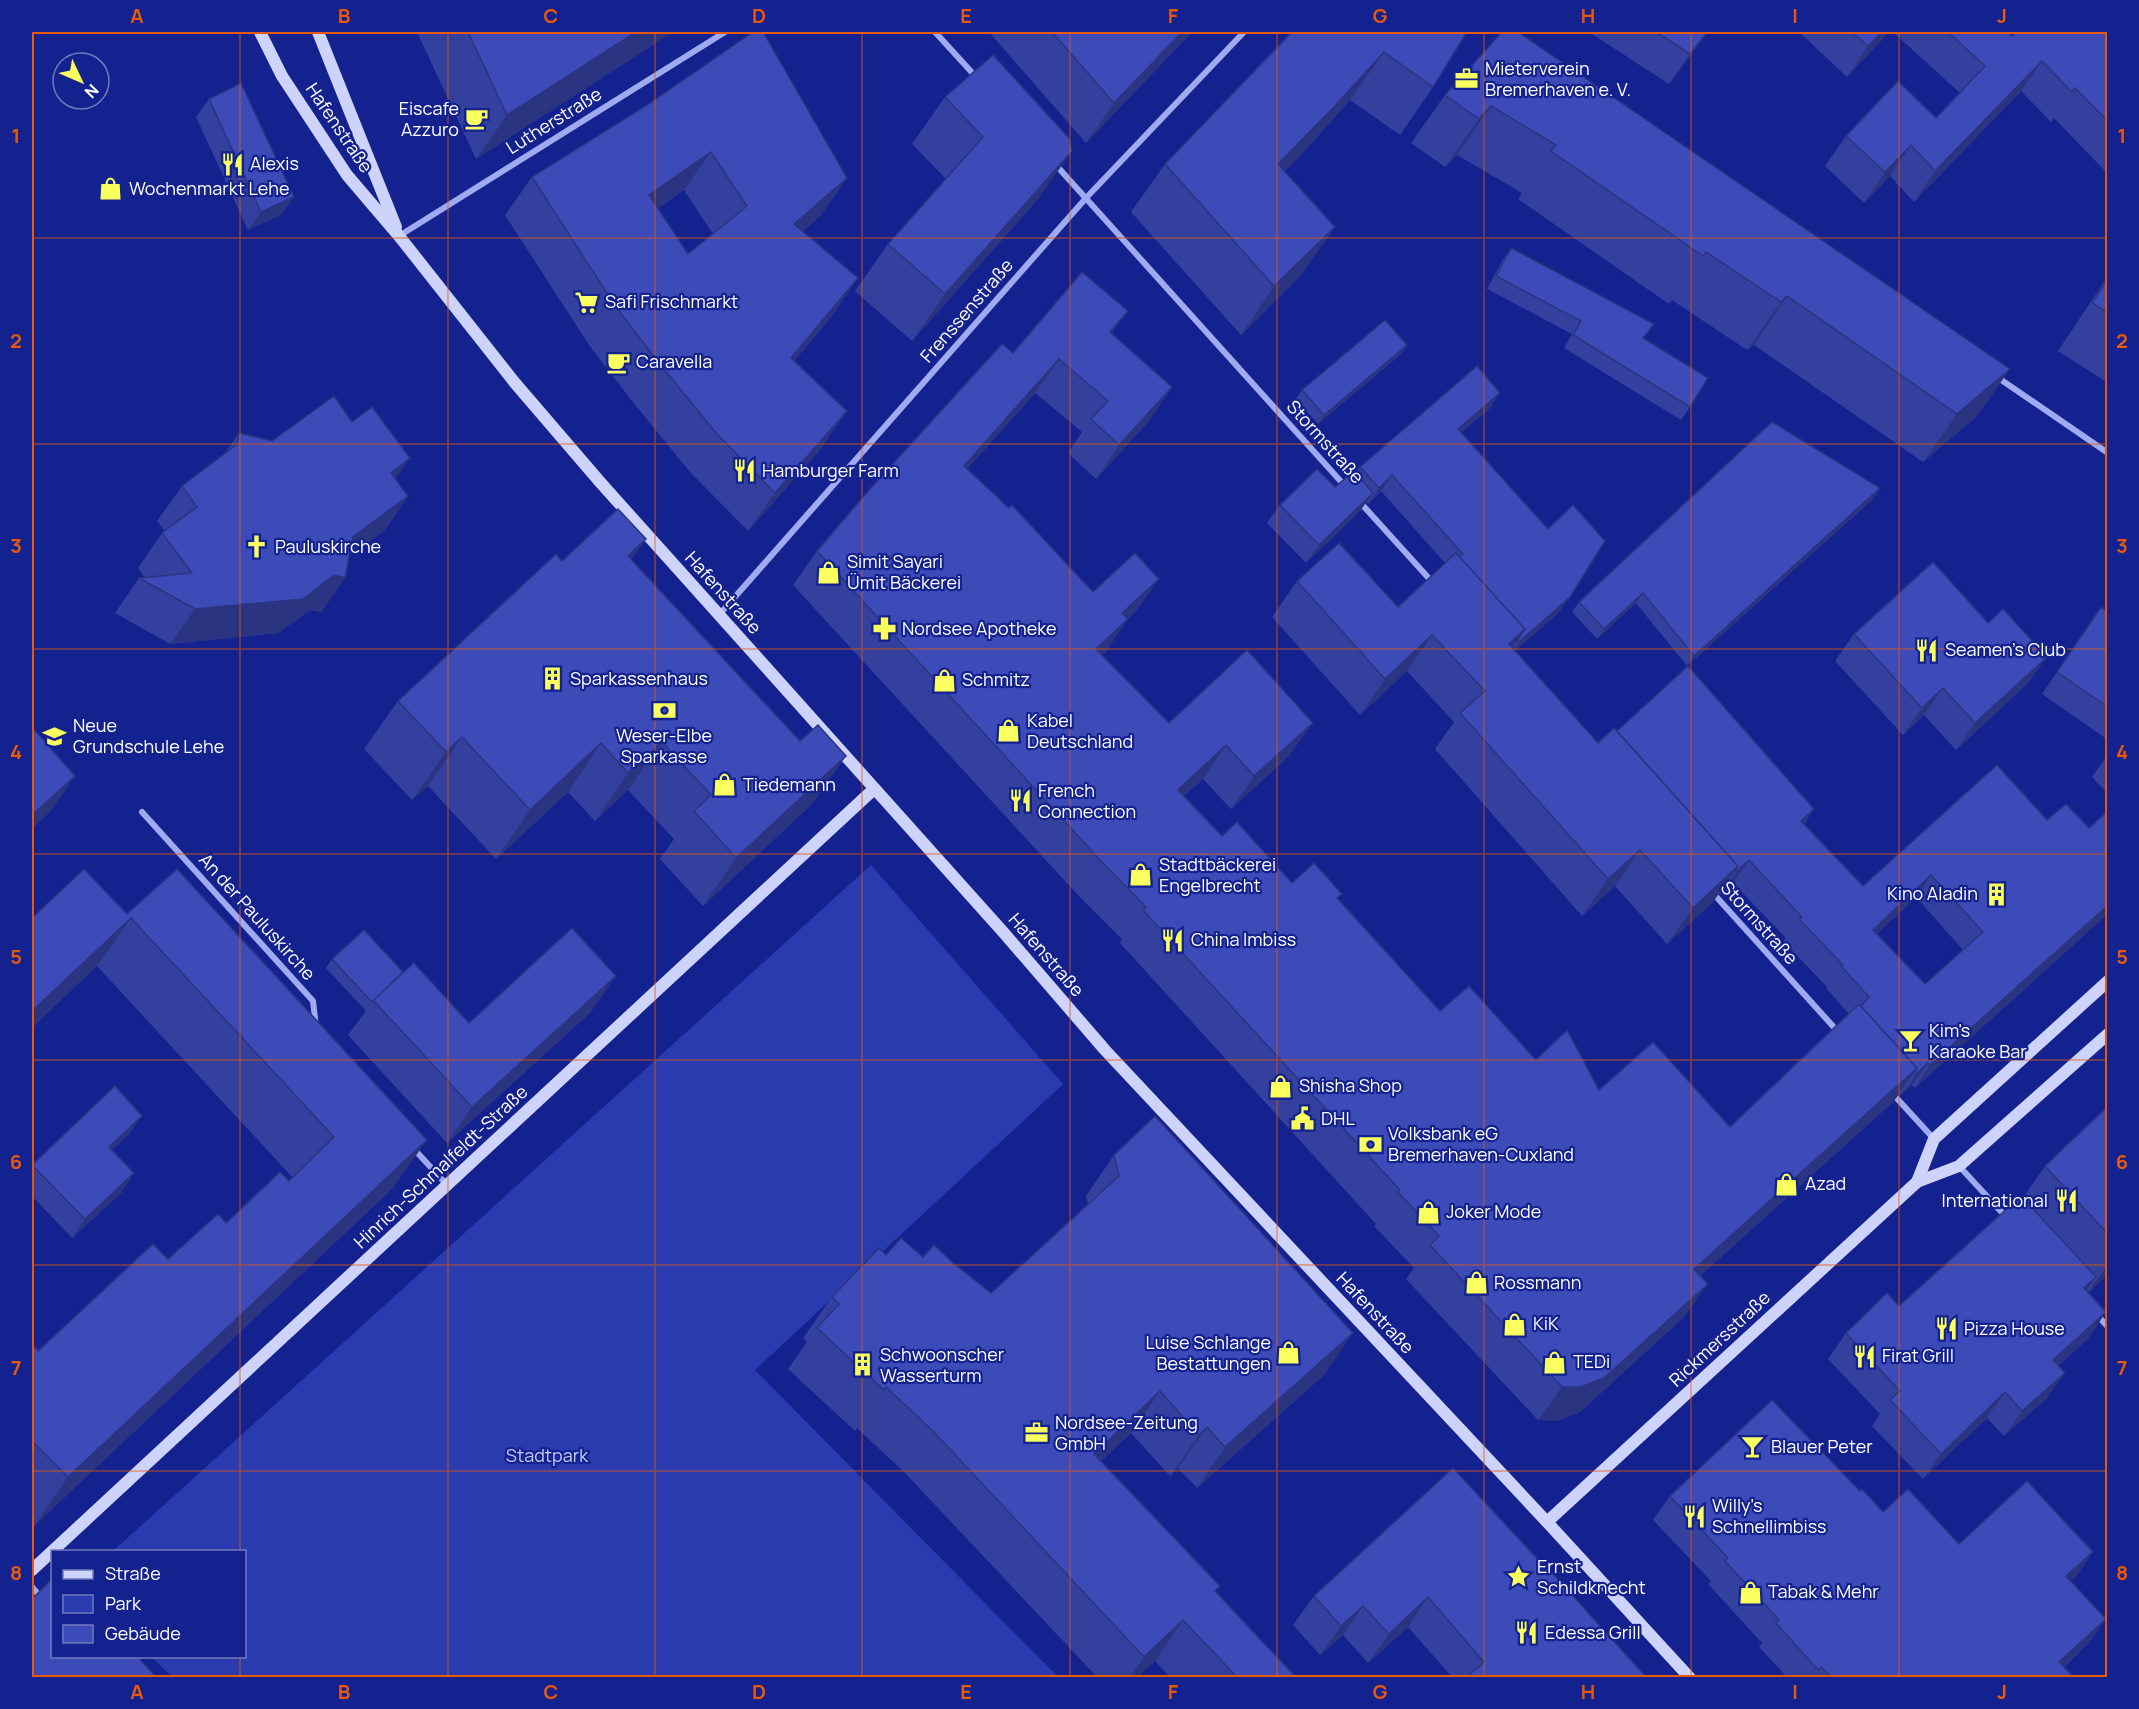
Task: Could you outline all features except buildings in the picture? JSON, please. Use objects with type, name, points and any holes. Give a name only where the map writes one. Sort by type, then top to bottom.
[{"type":"main road","name":"Hafenstraße","points":[[260,32],[282,75],[347,175],[399,236],[515,383],[600,482],[1004,933],[1105,1050],[1690,1677]]},
{"type":"main road","name":"Hafenstraße","points":[[318,32],[399,236]]},
{"type":"main road","name":"Hinrich-Schmalfeldt-Straße","points":[[54,1550],[874,789]]},
{"type":"main road","name":"Rickmersstraße","points":[[1917,1182],[1934,1139],[2108,981]]},
{"type":"main road","name":"Rickmersstraße","points":[[1547,1522],[1917,1182],[1959,1166],[2108,1034]]},
{"type":"main road","name":"Hinrich-Schmalfeldt-Straße","points":[[32,1570],[51,1552]]},
{"type":"street","name":"Lutherstraße","points":[[399,236],[725,32]]},
{"type":"street","points":[[935,32],[983,84]]},
{"type":"street","name":"Frenssenstraße","points":[[719,615],[1086,198],[1244,32]]},
{"type":"street","name":"Stormstraße","points":[[1046,154],[1348,489]]},
{"type":"street","points":[[1990,372],[2108,453]]},
{"type":"street","name":"Stormstraße","points":[[1356,498],[1436,586]]},
{"type":"street","name":"An der Pauluskirche","points":[[142,812],[313,1001],[317,1036]]},
{"type":"street","name":"Stormstraße","points":[[1709,889],[1848,1043]]},
{"type":"street","points":[[1887,1087],[1934,1139]]},
{"type":"street","points":[[407,1142],[447,1185]]},
{"type":"street","points":[[1959,1166],[2013,1225]]},
{"type":"street","points":[[2092,1310],[2108,1327]]},
{"type":"street","points":[[32,1587],[51,1609]]},
{"type":"green space","name":"Stadtpark","points":[[871,865],[1063,1084],[755,1370],[1058,1677],[172,1677],[153,1658],[246,1658],[246,1550],[114,1550]]},
{"type":"place","name":"Mieterverein Bremerhaven e. V.","points":[[1467,79]]},
{"type":"place","name":"Eiscafe Azzuro","points":[[477,119]]},
{"type":"place","name":"Alexis","points":[[232,164]]},
{"type":"place","name":"Wochenmarkt Lehe","points":[[111,189]]},
{"type":"place","name":"Safi Frischmarkt","points":[[587,302]]},
{"type":"place","name":"Caravella","points":[[618,362]]},
{"type":"place","name":"Hamburger Farm","points":[[744,471]]},
{"type":"place","name":"Pauluskirche","points":[[257,547]]},
{"type":"place","name":"Simit Sayari Ümit Bäckerei","points":[[829,572]]},
{"type":"place","name":"Nordsee Apotheke","points":[[884,629]]},
{"type":"place","name":"Seamen's Club","points":[[1927,650]]},
{"type":"place","name":"Sparkassenhaus","points":[[552,679]]},
{"type":"place","name":"Schmitz","points":[[944,680]]},
{"type":"place","name":"Weser-Elbe Sparkasse","points":[[664,710]]},
{"type":"place","name":"Kabel Deutschland","points":[[1009,731]]},
{"type":"place","name":"Neue Grundschule Lehe","points":[[55,736]]},
{"type":"place","name":"Tiedemann","points":[[725,785]]},
{"type":"place","name":"French Connection","points":[[1020,801]]},
{"type":"place","name":"Stadtbäckerei Engelbrecht","points":[[1141,875]]},
{"type":"place","name":"Kino Aladin","points":[[1996,894]]},
{"type":"place","name":"China Imbiss","points":[[1173,940]]},
{"type":"place","name":"Kim's Karaoke Bar","points":[[1911,1041]]},
{"type":"place","name":"Shisha Shop","points":[[1281,1086]]},
{"type":"place","name":"DHL","points":[[1303,1119]]},
{"type":"place","name":"Volksbank eG Bremerhaven-Cuxland","points":[[1370,1144]]},
{"type":"place","name":"Azad","points":[[1787,1184]]},
{"type":"place","name":"International","points":[[2066,1201]]},
{"type":"place","name":"Joker Mode","points":[[1428,1212]]},
{"type":"place","name":"Rossmann","points":[[1476,1283]]},
{"type":"place","name":"KiK","points":[[1515,1324]]},
{"type":"place","name":"Pizza House","points":[[1946,1329]]},
{"type":"place","name":"Luise Schlange Bestattungen","points":[[1289,1353]]},
{"type":"place","name":"Firat Grill","points":[[1864,1356]]},
{"type":"place","name":"TEDi","points":[[1555,1362]]},
{"type":"place","name":"Schwoonscher Wasserturm","points":[[862,1365]]},
{"type":"place","name":"Nordsee-Zeitung GmbH","points":[[1037,1433]]},
{"type":"place","name":"Blauer Peter","points":[[1753,1447]]},
{"type":"place","name":"Willy's Schnellimbiss","points":[[1694,1516]]},
{"type":"place","name":"Ernst Schildknecht","points":[[1519,1577]]},
{"type":"place","name":"Tabak & Mehr","points":[[1750,1592]]},
{"type":"place","name":"Edessa Grill","points":[[1527,1633]]}]
